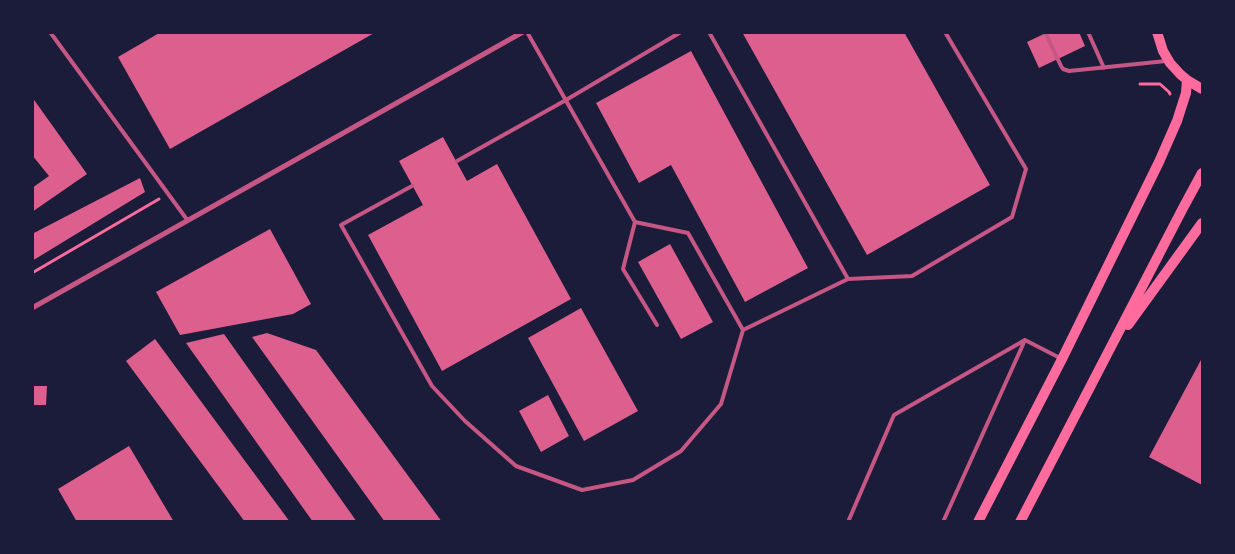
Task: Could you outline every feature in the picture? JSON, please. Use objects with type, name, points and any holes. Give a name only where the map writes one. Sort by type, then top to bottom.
[{"type":"main road","points":[[1157,32],[1168,60],[1187,80],[1202,88]]},
{"type":"main road","points":[[978,522],[1062,359],[1159,162],[1177,121],[1186,93],[1187,80]]},
{"type":"main road","points":[[1020,522],[1202,173]]},
{"type":"main road","points":[[1108,352],[1202,223]]},
{"type":"street","points":[[32,308],[523,32]]},
{"type":"lane","points":[[50,32],[188,221]]},
{"type":"lane","points":[[527,32],[635,222],[623,269],[657,325]]},
{"type":"lane","points":[[456,161],[566,100],[681,32]]},
{"type":"lane","points":[[709,32],[848,279]]},
{"type":"lane","points":[[743,330],[848,279],[912,276],[1012,217],[1026,169],[945,32]]},
{"type":"lane","points":[[1045,32],[1061,66],[1069,71],[1168,60]]},
{"type":"lane","points":[[1088,32],[1104,68]]},
{"type":"lane","points":[[412,186],[341,225],[432,386],[465,421],[516,466],[582,490],[633,480],[681,451],[721,404],[743,330],[688,233],[635,222]]},
{"type":"lane","points":[[1025,340],[1062,359]]},
{"type":"lane","points":[[848,522],[894,415],[1025,340]]},
{"type":"lane","points":[[943,522],[1025,340]]},
{"type":"path","points":[[1140,84],[1160,84],[1169,92],[1173,101]]},
{"type":"path","points":[[32,273],[168,194]]},
{"type":"building","points":[[161,32],[376,32],[170,149],[118,57]]},
{"type":"building","points":[[742,32],[904,32],[990,185],[867,255]]},
{"type":"building","points":[[1048,32],[1079,32],[1085,46],[1039,68],[1027,42]]},
{"type":"building","points":[[691,51],[808,268],[745,302],[671,165],[639,183],[596,103]]},
{"type":"building","points":[[32,97],[87,174],[32,212],[32,188],[49,176],[32,155]]},
{"type":"building","points":[[443,137],[467,181],[497,164],[571,299],[442,371],[368,235],[423,205],[399,161]]},
{"type":"building","points":[[140,178],[145,192],[32,261],[32,234]]},
{"type":"building","points":[[270,229],[311,304],[293,314],[180,335],[156,292]]},
{"type":"building","points":[[670,244],[713,322],[681,339],[638,262]]},
{"type":"building","points":[[581,308],[638,411],[584,441],[528,338]]},
{"type":"building","points":[[267,333],[316,350],[442,522],[385,522],[252,337]]},
{"type":"building","points":[[224,334],[357,522],[313,522],[186,343]]},
{"type":"building","points":[[155,339],[290,522],[245,522],[126,361]]},
{"type":"building","points":[[1202,358],[1202,485],[1149,457]]},
{"type":"building","points":[[32,386],[47,386],[46,405],[32,405]]},
{"type":"building","points":[[548,395],[569,436],[541,452],[519,411]]},
{"type":"building","points":[[129,446],[174,522],[77,522],[58,489]]}]
